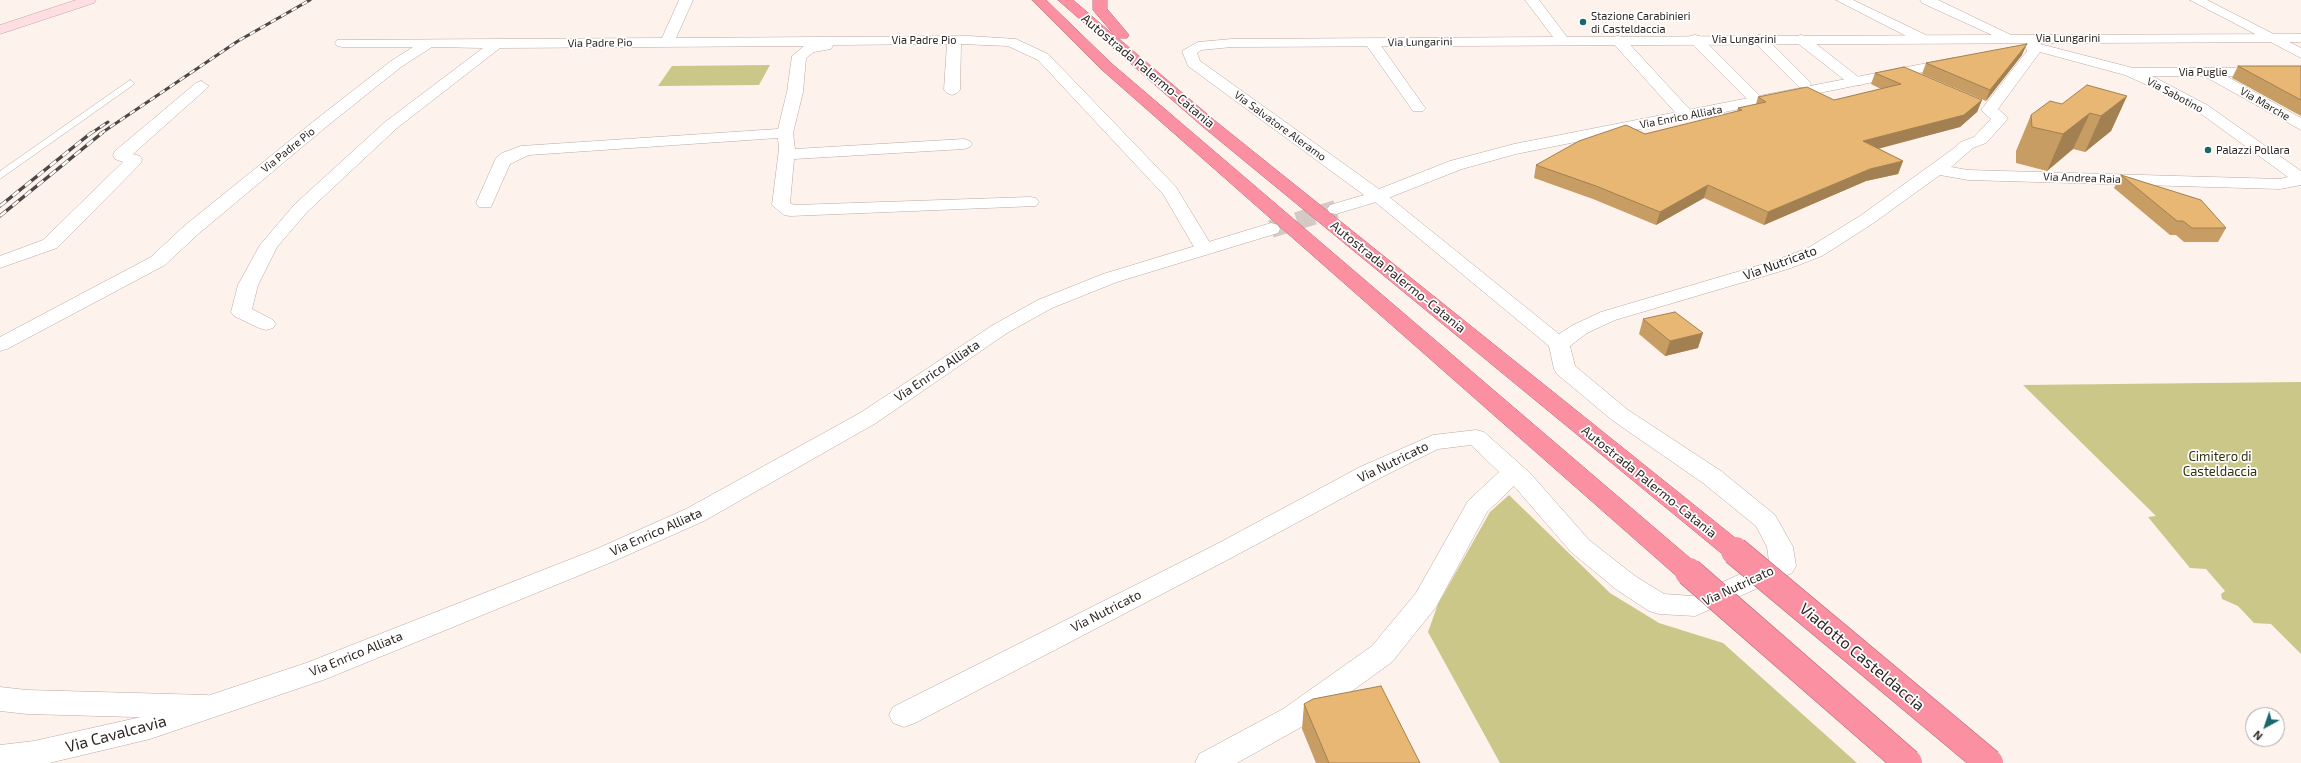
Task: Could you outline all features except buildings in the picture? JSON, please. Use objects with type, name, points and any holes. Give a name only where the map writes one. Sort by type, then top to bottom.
[{"type":"highway","points":[[1026,0],[1095,69],[1185,145],[1246,189]]},
{"type":"highway","name":"Autostrada Palermo-Catania","points":[[1039,0],[1106,66],[1246,189],[1908,763]]},
{"type":"highway","name":"Autostrada Palermo-Catania","points":[[1065,0],[1208,122],[1734,551]]},
{"type":"highway","points":[[1100,0],[1100,10],[1115,28],[1150,58],[1208,122]]},
{"type":"highway","name":"Viadotto Casteldaccia","points":[[1734,551],[1989,763]]},
{"type":"main road","points":[[0,30],[89,0]]},
{"type":"street","points":[[667,42],[683,0]]},
{"type":"street","points":[[1532,0],[1562,40]]},
{"type":"street","points":[[1843,0],[1921,38]]},
{"type":"street","name":"Via Sabotino","points":[[1927,0],[2010,38],[2032,46],[2130,72],[2202,108],[2301,180]]},
{"type":"street","points":[[2197,0],[2301,54]]},
{"type":"street","name":"Via Lungarini","points":[[1189,51],[1198,46],[1210,44],[1372,42],[1921,38],[2301,38]]},
{"type":"street","points":[[1992,54],[2032,46],[2058,38]]},
{"type":"street","points":[[1759,39],[1804,84]]},
{"type":"street","points":[[1801,39],[1856,82]]},
{"type":"street","name":"Via Padre Pio","points":[[0,345],[158,261],[190,231],[320,124],[396,64],[429,43],[497,44],[908,40],[1001,40],[1011,42],[1043,57],[1170,191],[1204,248]]},
{"type":"street","points":[[1618,40],[1688,116]]},
{"type":"street","points":[[1695,40],[1758,102]]},
{"type":"street","points":[[1011,42],[996,45],[823,46],[805,50],[800,56],[795,92],[785,133],[787,154],[781,205],[790,211],[1030,202]]},
{"type":"street","points":[[1372,42],[1418,108]]},
{"type":"street","points":[[342,43],[429,43]]},
{"type":"street","points":[[266,324],[241,312],[248,285],[269,245],[301,208],[391,125],[497,44]]},
{"type":"street","points":[[952,90],[954,45]]},
{"type":"street","name":"Via Nutricato","points":[[904,715],[1224,551],[1369,473],[1433,442],[1476,437],[1514,472],[1580,546],[1626,583],[1659,604],[1695,606],[1783,566],[1780,547],[1766,521],[1712,477],[1620,415],[1565,369],[1559,344],[1580,329],[1608,316],[1781,265],[1815,252],[1866,220],[1967,145],[1980,140],[2000,118],[1982,107],[2034,51],[2032,46]]},
{"type":"street","name":"Via Salvatore Aleramo","points":[[1189,51],[1193,63],[1377,196],[1559,344]]},
{"type":"street","name":"Via Enrico Alliata","points":[[1336,209],[1377,196],[1456,165],[1514,149],[1688,116],[1970,59]]},
{"type":"street","name":"Via Puglie","points":[[2130,72],[2301,72]]},
{"type":"street","name":"Via Marche","points":[[2208,72],[2301,124]]},
{"type":"street","points":[[2274,72],[2301,87]]},
{"type":"street","points":[[1903,73],[1925,82]]},
{"type":"street","points":[[0,262],[50,244],[134,160],[121,155],[201,86]]},
{"type":"street","points":[[2255,107],[2301,107]]},
{"type":"street","points":[[485,203],[502,162],[528,150],[785,133]]},
{"type":"street","points":[[787,154],[964,144]]},
{"type":"street","name":"Via Andrea Raia","points":[[1936,169],[1983,176],[2280,184],[2301,180]]},
{"type":"street","name":"Via Enrico Alliata","points":[[0,699],[27,702],[208,707],[316,671],[603,556],[695,516],[868,418],[1000,329],[1045,304],[1110,278],[1204,248],[1271,229]]},
{"type":"street","points":[[1210,763],[1294,717],[1382,654],[1426,600],[1477,507],[1514,472]]},
{"type":"street","name":"Via Cavalcavia","points":[[0,758],[34,754],[150,727],[208,707]]},
{"type":"lane","points":[[0,176],[130,83]]},
{"type":"green space","points":[[770,65],[759,85],[658,86],[672,66]]},
{"type":"green space","name":"Cimitero di Casteldaccia","points":[[2301,382],[2301,654],[2271,624],[2254,623],[2238,606],[2222,599],[2221,594],[2225,591],[2206,569],[2190,568],[2148,517],[2156,516],[2023,385]]},
{"type":"green space","points":[[1509,495],[1610,593],[1659,623],[1723,643],[1857,763],[1500,763],[1428,632],[1438,604],[1490,512]]},
{"type":"tunnel","points":[[1271,229],[1336,209]]},
{"type":"railway","points":[[100,134],[238,41],[310,0]]},
{"type":"railway","points":[[90,134],[108,122]]},
{"type":"railway","points":[[0,206],[91,133]]},
{"type":"railway","points":[[0,216],[102,133]]},
{"type":"place","name":"Stazione Carabinieri di Casteldaccia","points":[[1583,22]]},
{"type":"place","name":"Palazzi Pollara","points":[[2208,150]]}]
